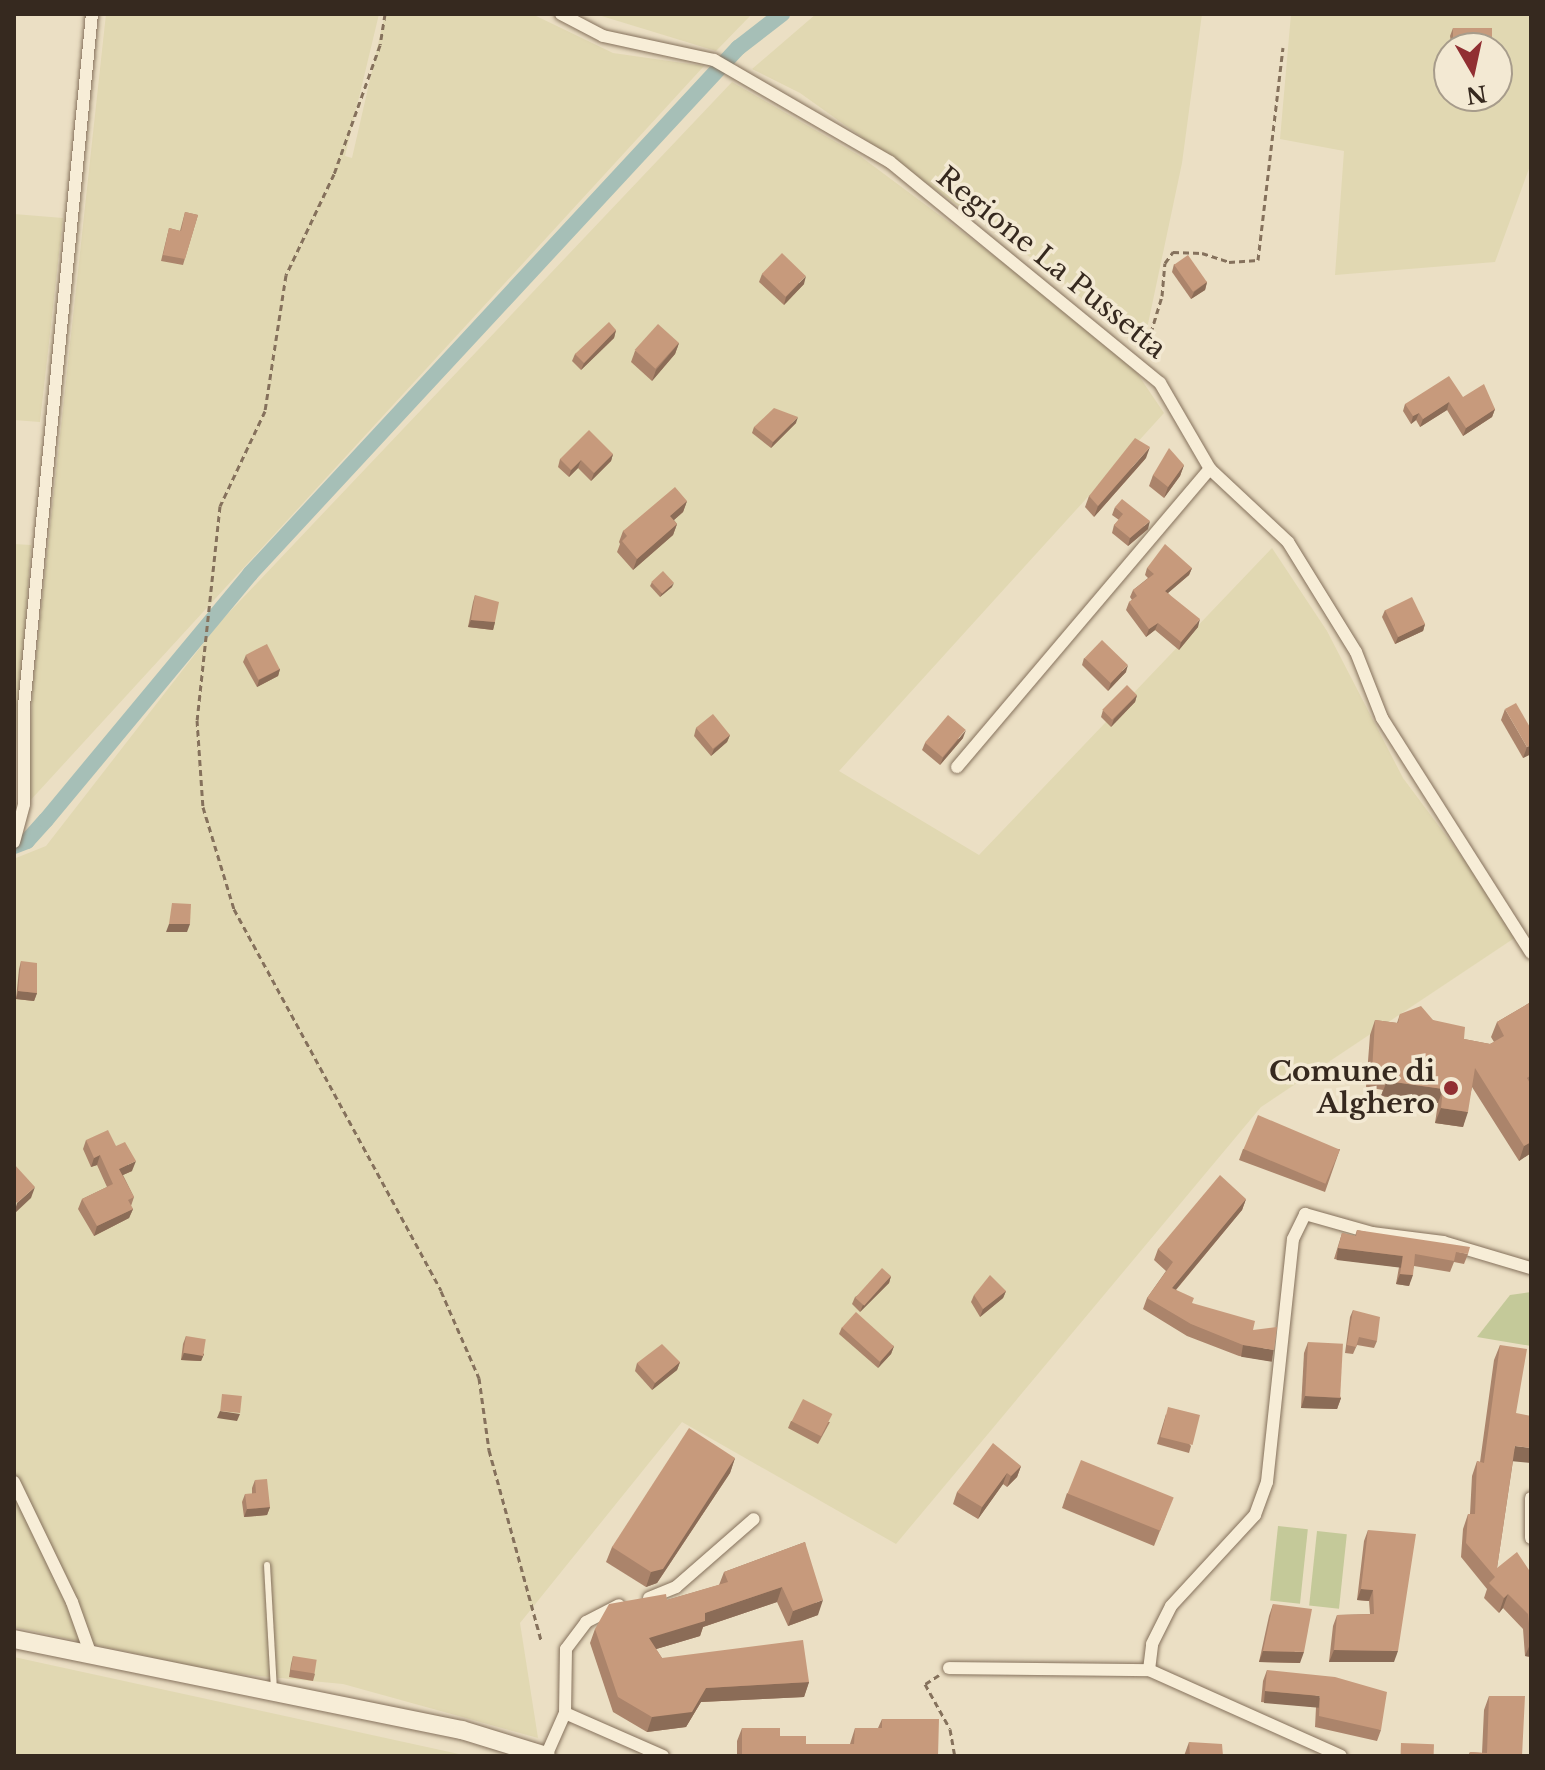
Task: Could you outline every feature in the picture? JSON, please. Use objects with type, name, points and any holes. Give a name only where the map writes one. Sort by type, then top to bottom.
[{"type":"main road","points":[[14,1639],[462,1730],[546,1756]]},
{"type":"street","points":[[16,838],[24,804],[24,706],[92,14]]},
{"type":"street","name":"Regione La Pussetta","points":[[561,14],[603,36],[714,60],[890,162],[1160,383],[1210,469],[1288,542],[1356,652],[1382,718],[1506,907],[1531,953]]},
{"type":"street","points":[[957,767],[1210,469]]},
{"type":"street","points":[[1149,1670],[1152,1644],[1171,1606],[1255,1515],[1267,1482],[1293,1239],[1305,1214],[1372,1233],[1443,1242],[1531,1268]]},
{"type":"street","points":[[14,1482],[72,1602],[91,1655]]},
{"type":"street","points":[[1531,1498],[1531,1538]]},
{"type":"street","points":[[546,1756],[565,1713],[562,1663],[586,1622],[599,1611],[676,1587],[754,1519]]},
{"type":"street","points":[[949,1668],[1149,1670],[1334,1754]]},
{"type":"street","points":[[565,1713],[663,1756]]},
{"type":"lane","points":[[267,1565],[274,1692]]},
{"type":"path","points":[[385,14],[380,45],[334,174],[286,275],[265,411],[220,506],[197,720],[203,807],[234,909],[441,1291],[479,1378],[489,1450],[541,1640]]},
{"type":"path","points":[[1141,367],[1162,296],[1165,263],[1173,252],[1202,253],[1229,262],[1258,260],[1283,47]]},
{"type":"path","points":[[949,1668],[925,1684],[950,1729],[955,1756]]},
{"type":"shaded area","points":[[106,14],[379,14],[345,156],[352,158],[385,14],[532,14],[613,53],[704,66],[27,804],[33,684]]},
{"type":"shaded area","points":[[595,14],[752,14],[716,51]]},
{"type":"shaded area","points":[[816,14],[1202,14],[1182,163],[1148,324],[1137,346],[1051,272],[800,93],[752,69]]},
{"type":"shaded area","points":[[1291,14],[1531,14],[1531,163],[1495,262],[1335,275],[1344,151],[1280,139]]},
{"type":"shaded area","points":[[732,82],[860,156],[1064,308],[1137,373],[1164,413],[839,771],[979,855],[1272,548],[1327,631],[1403,778],[1494,900],[1516,937],[1261,1107],[896,1544],[682,1422],[520,1623],[538,1738],[343,1684],[219,1672],[14,1627],[16,858],[46,846],[220,622]]},
{"type":"shaded area","points":[[14,214],[63,218],[40,422],[14,420]]},
{"type":"shaded area","points":[[14,544],[31,545],[14,778]]},
{"type":"shaded area","points":[[14,1657],[468,1756],[14,1756]]},
{"type":"green space","points":[[1531,1292],[1531,1346],[1477,1337],[1510,1295]]},
{"type":"green space","points":[[1278,1526],[1308,1529],[1300,1604],[1270,1601]]},
{"type":"green space","points":[[1317,1531],[1347,1534],[1339,1609],[1309,1606]]},
{"type":"building","points":[[1453,28],[1492,28],[1492,32],[1453,32]]},
{"type":"building","points":[[185,212],[198,215],[185,259],[163,255],[169,228],[181,231]]},
{"type":"building","points":[[782,253],[806,276],[786,297],[762,274]]},
{"type":"building","points":[[1188,255],[1207,282],[1193,292],[1174,265]]},
{"type":"building","points":[[609,322],[616,330],[584,363],[575,354]]},
{"type":"building","points":[[658,324],[679,343],[655,369],[635,350]]},
{"type":"building","points":[[1449,376],[1463,397],[1484,384],[1495,409],[1466,428],[1449,402],[1423,419],[1419,413],[1413,416],[1405,404]]},
{"type":"building","points":[[774,408],[798,417],[773,442],[754,427]]},
{"type":"building","points":[[589,430],[613,454],[594,473],[581,460],[571,470],[560,459]]},
{"type":"building","points":[[1135,438],[1150,447],[1098,506],[1089,496]]},
{"type":"building","points":[[1169,448],[1184,465],[1168,487],[1153,475]]},
{"type":"building","points":[[675,487],[687,501],[670,516],[677,524],[637,559],[622,541],[627,536],[623,531]]},
{"type":"building","points":[[1122,499],[1150,521],[1130,538],[1114,525],[1123,514],[1115,507]]},
{"type":"building","points":[[1165,544],[1192,568],[1165,591],[1200,619],[1181,642],[1158,623],[1149,629],[1129,602],[1137,596],[1133,590],[1154,574],[1147,568]]},
{"type":"building","points":[[663,571],[674,583],[662,594],[651,582]]},
{"type":"building","points":[[475,595],[499,602],[495,622],[471,620]]},
{"type":"building","points":[[1412,597],[1425,624],[1398,637],[1385,610]]},
{"type":"building","points":[[1102,640],[1128,665],[1111,683],[1085,658]]},
{"type":"building","points":[[267,644],[280,669],[258,680],[246,655]]},
{"type":"building","points":[[1127,685],[1137,695],[1112,720],[1102,710]]},
{"type":"building","points":[[1516,703],[1531,729],[1531,745],[1527,747],[1505,709]]},
{"type":"building","points":[[713,714],[730,735],[713,749],[696,728]]},
{"type":"building","points":[[948,715],[966,730],[942,757],[925,743]]},
{"type":"building","points":[[172,903],[191,904],[190,924],[169,924]]},
{"type":"building","points":[[21,961],[37,963],[37,993],[18,991]]},
{"type":"building","name":"Comune di Alghero","points":[[1531,1002],[1531,1075],[1527,1078],[1531,1085],[1531,1142],[1524,1146],[1475,1068],[1468,1112],[1441,1108],[1443,1089],[1387,1081],[1388,1075],[1372,1072],[1375,1020],[1398,1023],[1400,1014],[1421,1006],[1433,1020],[1465,1027],[1464,1039],[1490,1044],[1504,1036],[1497,1022]]},
{"type":"building","points":[[1258,1115],[1340,1150],[1325,1184],[1244,1149]]},
{"type":"building","points":[[108,1130],[116,1146],[125,1142],[136,1161],[119,1169],[134,1197],[128,1200],[133,1209],[97,1226],[82,1199],[113,1184],[100,1155],[94,1158],[86,1140]]},
{"type":"building","points":[[14,1164],[35,1187],[17,1203],[14,1200]]},
{"type":"building","points":[[1220,1175],[1246,1199],[1172,1288],[1194,1298],[1192,1303],[1255,1321],[1253,1330],[1277,1327],[1274,1350],[1243,1345],[1191,1324],[1147,1298],[1173,1262],[1158,1249]]},
{"type":"building","points":[[1357,1230],[1470,1247],[1468,1254],[1456,1252],[1454,1261],[1415,1254],[1413,1275],[1400,1274],[1403,1256],[1338,1248],[1342,1233],[1356,1236]]},
{"type":"building","points":[[882,1268],[891,1276],[864,1306],[855,1298]]},
{"type":"building","points":[[990,1275],[1006,1291],[983,1309],[974,1295]]},
{"type":"building","points":[[1353,1310],[1380,1317],[1377,1341],[1359,1337],[1356,1347],[1347,1345]]},
{"type":"building","points":[[856,1312],[894,1346],[880,1362],[842,1328]]},
{"type":"building","points":[[186,1336],[206,1339],[203,1356],[183,1353]]},
{"type":"building","points":[[1308,1342],[1343,1344],[1340,1398],[1305,1396]]},
{"type":"building","points":[[662,1344],[680,1362],[655,1383],[637,1363]]},
{"type":"building","points":[[1500,1345],[1527,1349],[1516,1413],[1531,1416],[1531,1448],[1515,1446],[1497,1568],[1517,1552],[1531,1573],[1531,1642],[1528,1614],[1508,1594],[1504,1598],[1489,1583],[1495,1577],[1466,1543],[1468,1514],[1475,1514],[1477,1461],[1484,1463]]},
{"type":"building","points":[[222,1394],[242,1396],[240,1413],[220,1411]]},
{"type":"building","points":[[803,1399],[832,1414],[821,1436],[792,1421]]},
{"type":"building","points":[[1168,1407],[1200,1415],[1193,1445],[1161,1437]]},
{"type":"building","points":[[689,1428],[735,1458],[663,1569],[651,1572],[612,1547]]},
{"type":"building","points":[[993,1443],[1021,1466],[1011,1476],[1007,1473],[982,1507],[957,1492]]},
{"type":"building","points":[[1081,1460],[1174,1497],[1160,1531],[1068,1493]]},
{"type":"building","points":[[267,1479],[270,1507],[247,1509],[245,1494],[256,1493],[255,1480]]},
{"type":"building","points":[[1368,1530],[1416,1534],[1398,1651],[1334,1650],[1337,1615],[1374,1614],[1373,1590],[1361,1589]]},
{"type":"building","points":[[805,1542],[823,1600],[793,1611],[782,1587],[705,1613],[705,1621],[649,1638],[662,1658],[803,1640],[809,1682],[706,1688],[692,1712],[652,1717],[618,1697],[595,1629],[609,1604],[666,1594],[667,1600],[728,1582],[724,1572]]},
{"type":"building","points":[[1273,1604],[1312,1609],[1304,1652],[1263,1651]]},
{"type":"building","points":[[293,1656],[317,1660],[315,1674],[291,1670]]},
{"type":"building","points":[[1267,1670],[1335,1677],[1387,1692],[1381,1730],[1319,1716],[1320,1696],[1265,1691]]},
{"type":"building","points":[[1489,1696],[1525,1696],[1522,1756],[1469,1756],[1470,1752],[1487,1753]]},
{"type":"building","points":[[882,1719],[939,1719],[938,1756],[742,1756],[742,1728],[780,1728],[780,1736],[806,1736],[806,1744],[854,1744],[855,1728],[882,1728]]},
{"type":"building","points":[[1189,1742],[1222,1744],[1223,1756],[1190,1756]]},
{"type":"building","points":[[1401,1743],[1434,1744],[1434,1756],[1401,1756]]},
{"type":"waterway","points":[[14,846],[27,841],[46,820],[250,574],[738,48],[782,14]]},
{"type":"place","name":"Comune di Alghero","points":[[1451,1088]]}]
